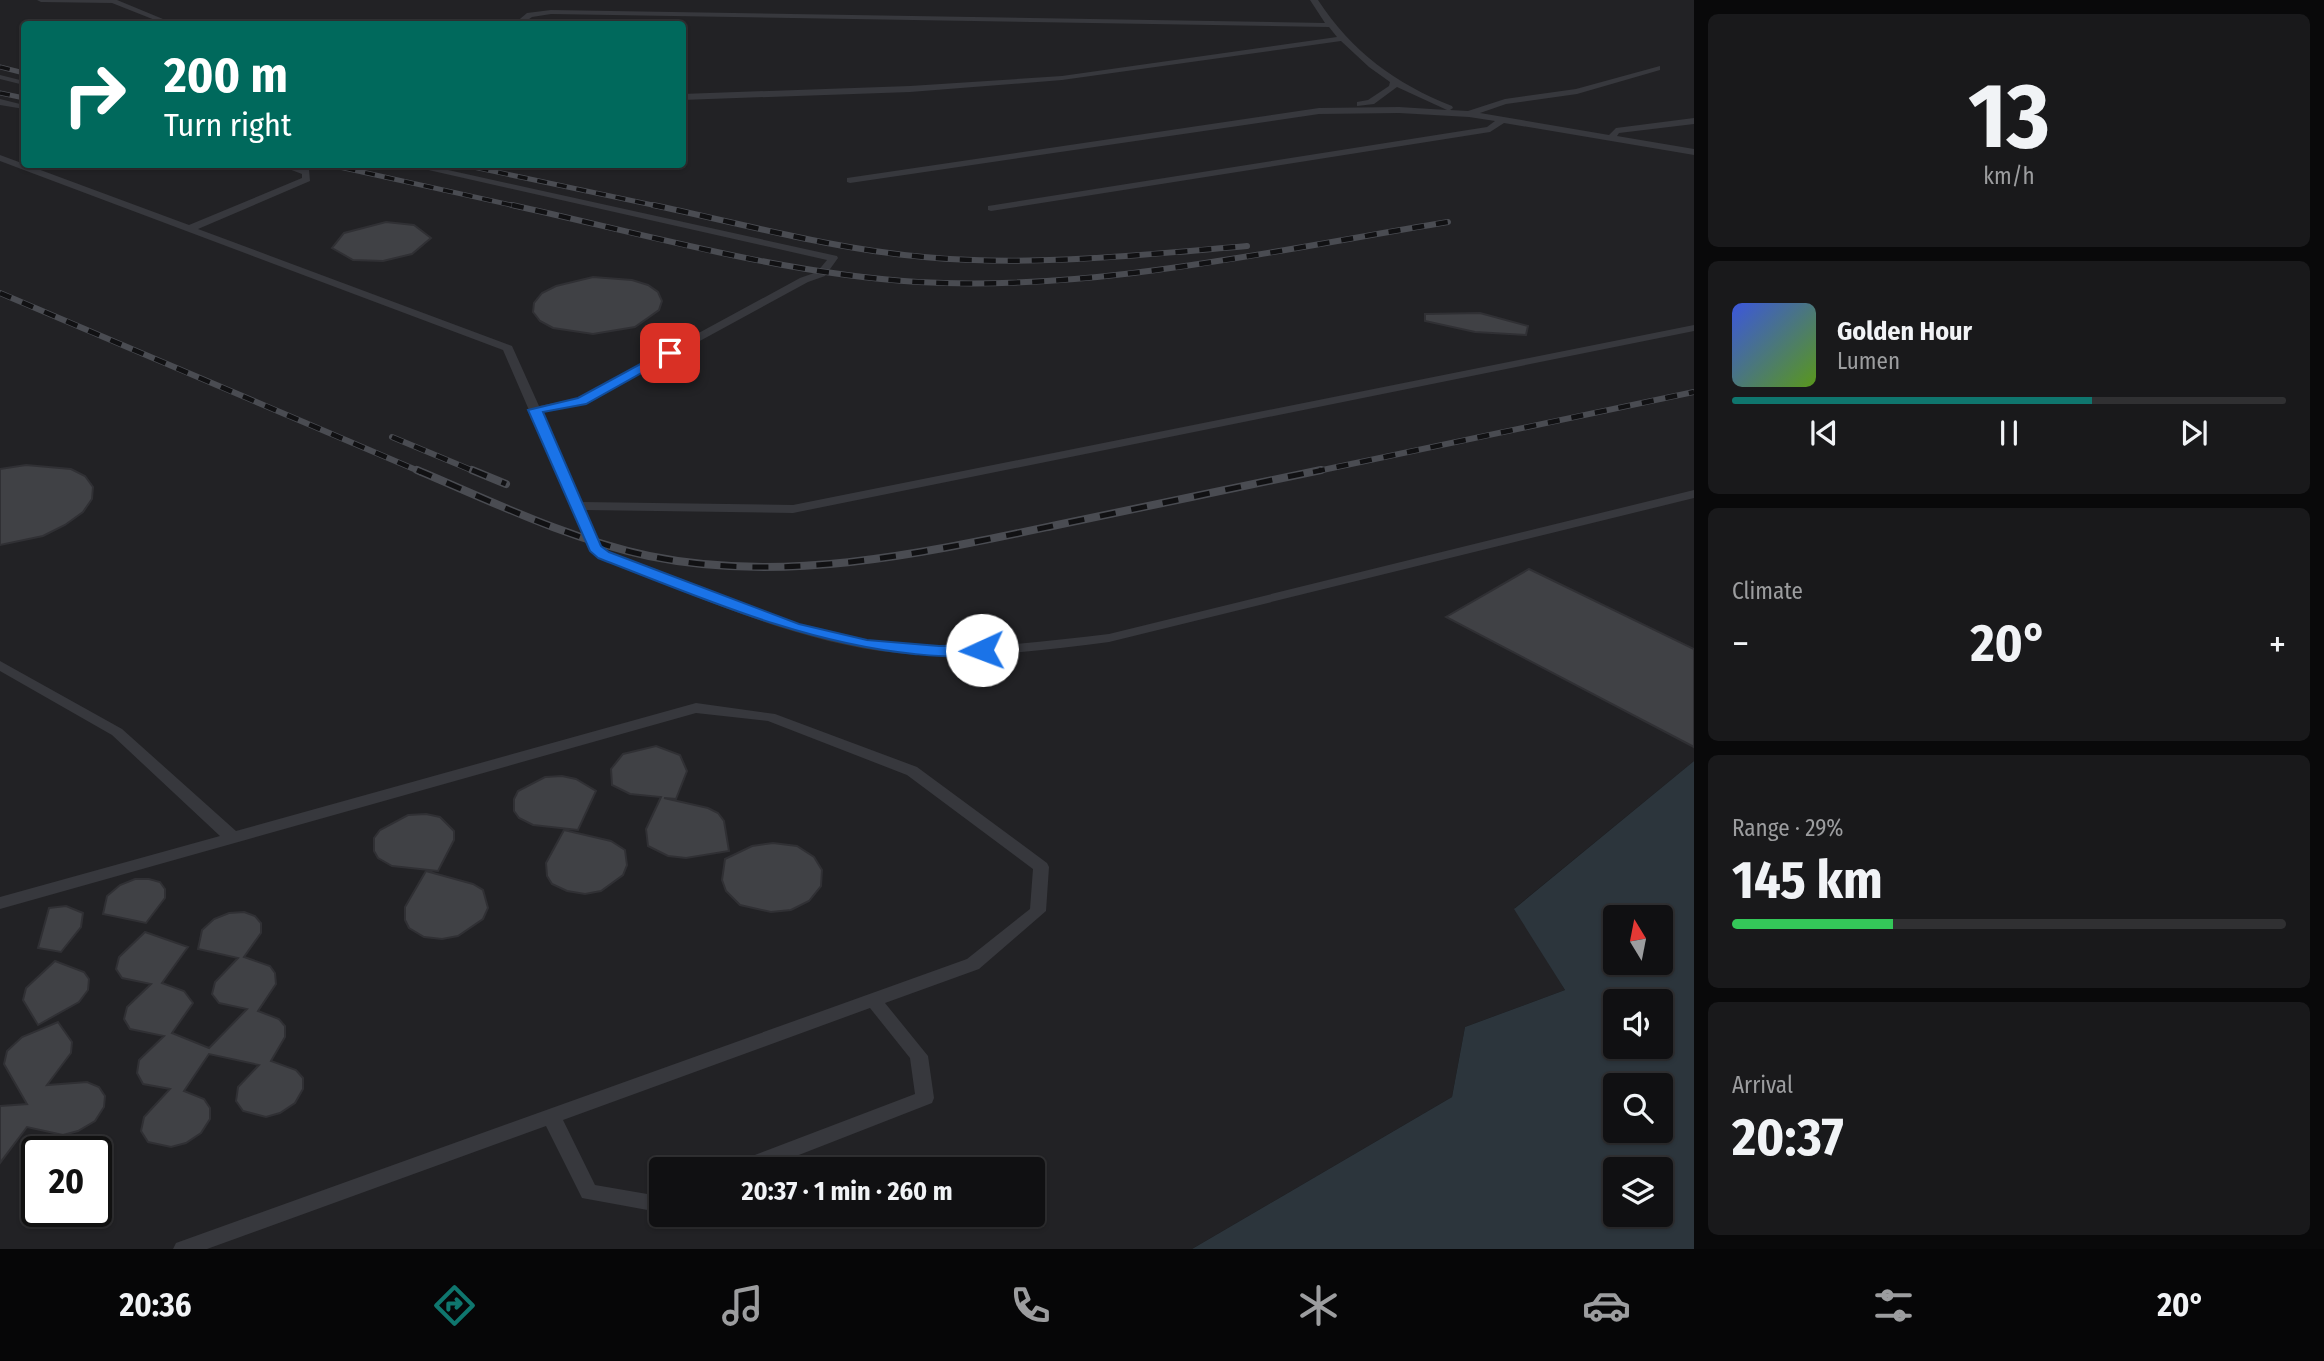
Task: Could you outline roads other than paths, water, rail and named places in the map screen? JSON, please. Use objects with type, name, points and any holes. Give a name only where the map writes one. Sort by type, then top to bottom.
[{"type":"lane","points":[[41,0],[112,1],[163,21]]},
{"type":"lane","points":[[1314,0],[1341,39],[1394,81],[1425,99],[1469,114],[1501,121],[1694,152]]},
{"type":"lane","points":[[522,21],[530,15],[551,12],[1329,25]]},
{"type":"lane","points":[[686,97],[924,89],[1062,78],[1341,39]]},
{"type":"lane","points":[[1344,108],[1469,114],[1505,102],[1577,92],[1657,68]]},
{"type":"lane","points":[[0,78],[21,82]]},
{"type":"lane","points":[[850,180],[1344,108],[1371,102],[1393,87],[1394,81]]},
{"type":"lane","points":[[0,102],[21,106]]},
{"type":"lane","points":[[991,208],[1490,129],[1501,121]]},
{"type":"lane","points":[[1611,138],[1615,131],[1632,126],[1694,121]]},
{"type":"lane","points":[[0,158],[21,166]]},
{"type":"lane","points":[[27,168],[508,348],[595,548],[604,555],[794,627],[867,644],[939,651],[1026,648],[1110,638],[1694,495]]},
{"type":"lane","points":[[191,228],[307,179],[306,172],[294,168]]},
{"type":"lane","points":[[424,168],[833,258],[821,274],[804,280],[582,401],[535,410]]},
{"type":"lane","points":[[577,506],[793,509],[1694,328]]},
{"type":"lane","points":[[0,665],[117,732],[233,838]]},
{"type":"lane","points":[[0,903],[696,708],[770,716],[912,771],[1041,867],[1038,911],[973,964],[183,1249]]},
{"type":"lane","points":[[772,1157],[925,1098],[919,1056],[873,1000]]},
{"type":"lane","points":[[551,1116],[589,1192],[649,1202]]},
{"type":"railway","points":[[0,67],[21,72]]},
{"type":"railway","points":[[0,93],[21,97]]},
{"type":"railway","points":[[344,168],[520,207]]},
{"type":"railway","points":[[478,168],[662,207]]},
{"type":"railway","points":[[512,205],[765,262],[867,278],[918,282],[1051,281],[1117,275],[1251,256],[1448,222]]},
{"type":"railway","points":[[653,205],[822,242],[890,253],[964,260],[1126,256],[1247,246]]},
{"type":"railway","points":[[0,293],[421,472]]},
{"type":"railway","points":[[1313,472],[1694,392]]},
{"type":"railway","points":[[392,437],[476,472]]},
{"type":"railway","points":[[417,470],[531,519],[619,549],[700,564],[751,567],[854,562],[956,546],[1321,470]]},
{"type":"railway","points":[[472,470],[506,484]]}]
